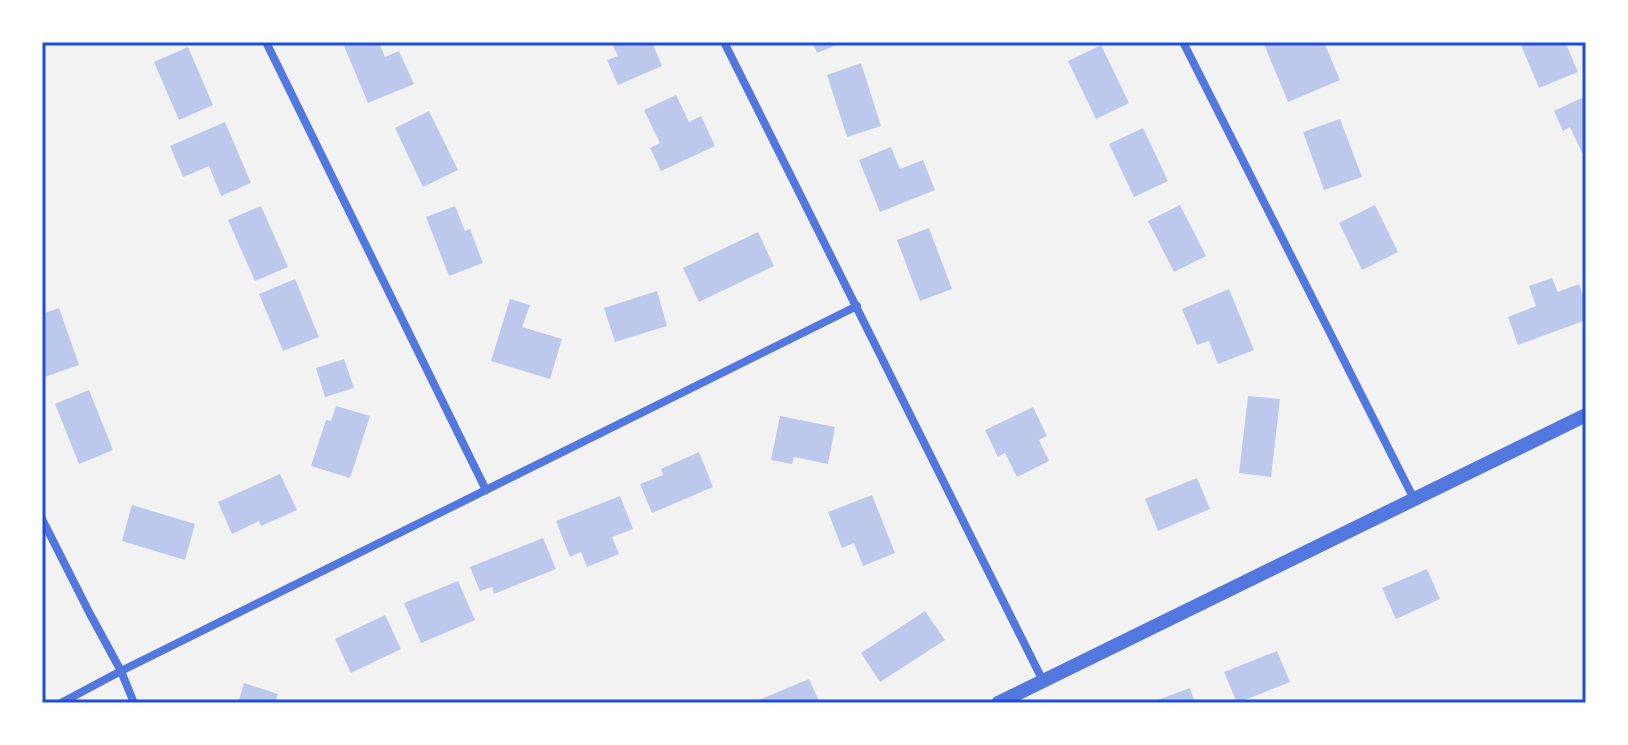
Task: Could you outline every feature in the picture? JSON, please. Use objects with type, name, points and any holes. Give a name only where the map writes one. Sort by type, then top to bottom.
[{"type":"street","points":[[266,42],[486,490]]},
{"type":"street","points":[[724,42],[1043,681]]},
{"type":"street","points":[[1183,42],[1414,499]]},
{"type":"street","points":[[61,703],[857,306]]},
{"type":"street","points":[[998,703],[1586,415]]},
{"type":"street","points":[[42,519],[121,671],[134,703]]},
{"type":"building","points":[[355,42],[379,42],[385,57],[399,51],[414,84],[368,103],[344,46]]},
{"type":"building","points":[[611,42],[652,42],[662,66],[618,85],[607,60],[618,56]]},
{"type":"building","points":[[812,42],[844,42],[817,53]]},
{"type":"building","points":[[1263,42],[1324,42],[1340,80],[1288,102]]},
{"type":"building","points":[[1529,42],[1565,42],[1578,72],[1539,88],[1521,45]]},
{"type":"building","points":[[1101,45],[1129,103],[1096,119],[1068,61]]},
{"type":"building","points":[[188,47],[213,105],[179,120],[154,62]]},
{"type":"building","points":[[861,63],[881,126],[847,137],[827,75]]},
{"type":"building","points":[[676,95],[689,122],[701,116],[715,146],[661,171],[650,148],[660,143],[644,110]]},
{"type":"building","points":[[1586,96],[1586,161],[1570,127],[1563,131],[1554,111]]},
{"type":"building","points":[[429,111],[458,170],[423,187],[395,128]]},
{"type":"building","points":[[1340,119],[1362,177],[1324,190],[1303,132]]},
{"type":"building","points":[[225,122],[251,183],[221,196],[209,166],[183,177],[170,146]]},
{"type":"building","points":[[1143,128],[1168,181],[1134,197],[1109,144]]},
{"type":"building","points":[[891,147],[900,169],[923,160],[935,190],[880,212],[859,160]]},
{"type":"building","points":[[1180,205],[1206,256],[1174,272],[1148,221]]},
{"type":"building","points":[[1375,205],[1398,252],[1362,270],[1339,223]]},
{"type":"building","points":[[261,206],[288,267],[255,281],[228,220]]},
{"type":"building","points":[[455,206],[465,231],[470,229],[483,263],[449,276],[426,217]]},
{"type":"building","points":[[929,228],[952,289],[920,301],[897,240]]},
{"type":"building","points":[[758,232],[774,266],[699,302],[683,268]]},
{"type":"building","points":[[1552,278],[1558,292],[1579,284],[1586,303],[1586,320],[1518,345],[1508,317],[1536,306],[1529,286]]},
{"type":"building","points":[[295,279],[319,337],[283,351],[259,294]]},
{"type":"building","points":[[1229,289],[1254,350],[1218,364],[1209,341],[1197,345],[1182,309]]},
{"type":"building","points":[[657,291],[667,326],[615,342],[604,308]]},
{"type":"building","points":[[510,299],[530,305],[522,327],[562,339],[550,379],[491,361]]},
{"type":"building","points":[[59,308],[79,365],[42,378],[42,314]]},
{"type":"building","points":[[344,359],[354,388],[325,397],[316,368]]},
{"type":"building","points":[[89,390],[113,450],[79,464],[55,404]]},
{"type":"building","points":[[1248,396],[1280,399],[1271,477],[1239,473]]},
{"type":"building","points":[[336,406],[370,416],[350,478],[311,466],[326,420],[331,421]]},
{"type":"building","points":[[1033,407],[1047,436],[1039,440],[1049,461],[1017,477],[1005,453],[998,457],[985,430]]},
{"type":"building","points":[[780,416],[835,427],[828,464],[794,457],[792,464],[771,460]]},
{"type":"building","points":[[699,452],[713,487],[652,513],[640,484],[663,475],[661,469]]},
{"type":"building","points":[[280,474],[297,510],[261,526],[259,521],[232,534],[218,502]]},
{"type":"building","points":[[1197,478],[1210,509],[1158,531],[1145,499]]},
{"type":"building","points":[[872,495],[895,553],[863,566],[854,543],[842,548],[828,512]]},
{"type":"building","points":[[620,496],[633,529],[612,537],[619,554],[587,567],[581,552],[570,557],[556,521]]},
{"type":"building","points":[[132,505],[195,524],[185,560],[122,541]]},
{"type":"building","points":[[543,538],[556,569],[494,594],[492,587],[480,591],[470,567]]},
{"type":"building","points":[[1427,569],[1440,599],[1396,619],[1382,588]]},
{"type":"building","points":[[458,581],[475,620],[421,643],[404,603]]},
{"type":"building","points":[[925,611],[945,640],[880,682],[861,653]]},
{"type":"building","points":[[385,615],[401,649],[351,673],[335,639]]},
{"type":"building","points":[[1277,651],[1290,682],[1237,703],[1224,672]]},
{"type":"building","points":[[809,679],[820,703],[752,703]]},
{"type":"building","points":[[244,683],[278,694],[275,703],[238,703]]},
{"type":"building","points":[[1190,688],[1195,703],[1150,703]]}]
